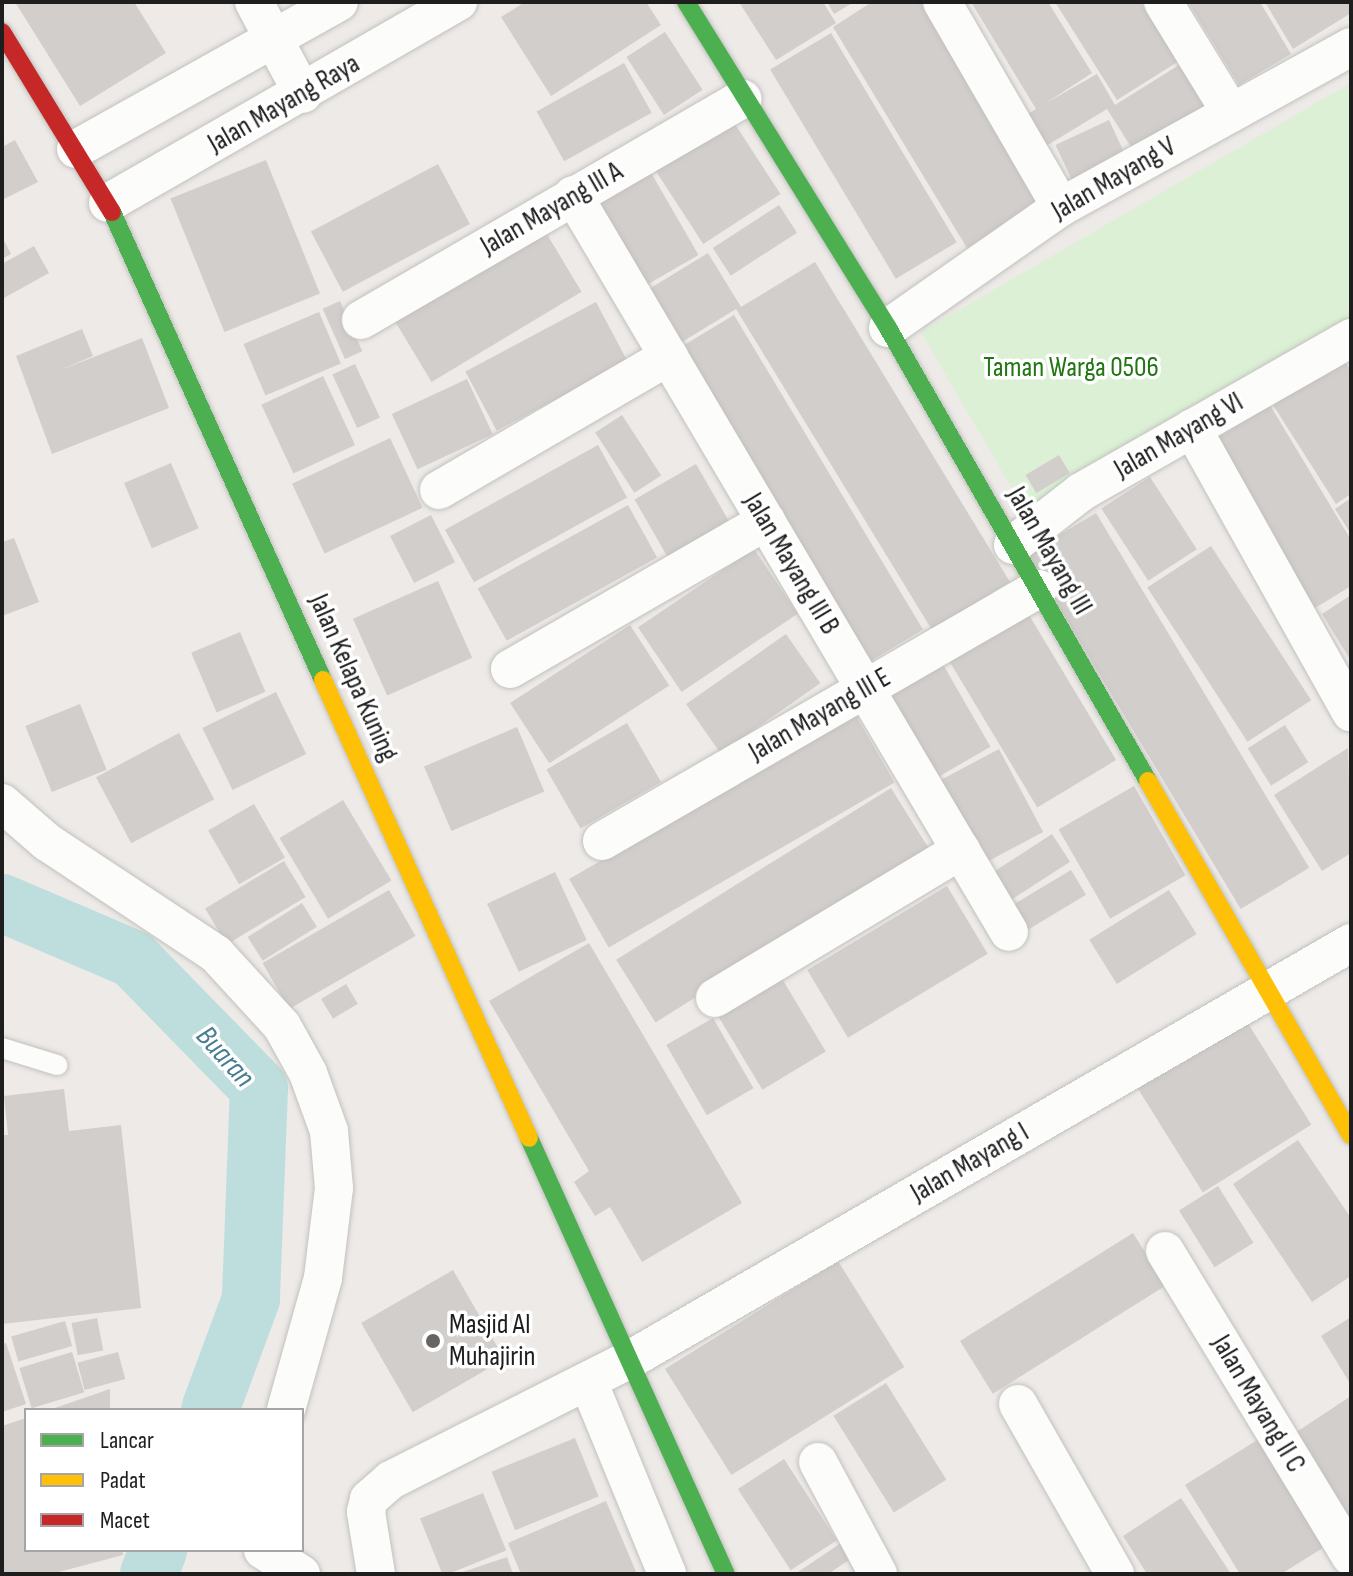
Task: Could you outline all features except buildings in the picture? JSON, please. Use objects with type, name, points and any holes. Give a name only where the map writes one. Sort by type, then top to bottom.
[{"type":"street","points":[[254,2],[303,94]]},
{"type":"street","points":[[76,149],[339,2]]},
{"type":"street","name":"Jalan Mayang Raya","points":[[108,203],[303,94],[458,2]]},
{"type":"street","name":"Jalan Mayang III","points":[[686,2],[743,99],[888,328],[1272,989],[1351,1135]]},
{"type":"street","points":[[942,2],[1061,207]]},
{"type":"street","points":[[1163,2],[1231,113]]},
{"type":"street","name":"Jalan Kelapa Kuning","points":[[2,32],[108,203],[726,1574]]},
{"type":"street","name":"Jalan Mayang V","points":[[888,328],[1061,207],[1351,47]]},
{"type":"street","name":"Jalan Mayang III A","points":[[361,320],[743,99]]},
{"type":"street","name":"Jalan Mayang III B","points":[[573,195],[1009,932]]},
{"type":"street","name":"Jalan Mayang VI","points":[[1013,545],[1081,492],[1351,338]]},
{"type":"street","points":[[439,490],[669,356]]},
{"type":"street","points":[[1192,428],[1351,713]]},
{"type":"street","points":[[510,669],[766,521]]},
{"type":"street","name":"Jalan Mayang III E","points":[[602,841],[1038,589]]},
{"type":"street","points":[[2,803],[47,842],[216,954],[282,1026],[308,1073],[329,1131],[334,1188],[323,1278],[287,1408]]},
{"type":"street","points":[[715,998],[961,850]]},
{"type":"street","name":"Jalan Mayang I","points":[[376,1574],[366,1512],[378,1489],[631,1359],[1351,943]]},
{"type":"street","name":"Jalan Mayang II C","points":[[1165,1251],[1351,1557]]},
{"type":"street","points":[[588,1381],[667,1574]]},
{"type":"street","points":[[1018,1404],[1115,1574]]},
{"type":"street","points":[[818,1462],[878,1574]]},
{"type":"street","points":[[266,1552],[301,1574]]},
{"type":"lane","points":[[2,1048],[57,1065]]},
{"type":"green space","name":"Taman Warga 0506","points":[[1351,83],[1351,328],[1028,516],[921,332]]},
{"type":"waterway","name":"Buaran","points":[[2,903],[133,959],[259,1088],[251,1299],[211,1408]]},
{"type":"waterway","name":"Buaran","points":[[149,1574],[157,1552]]},
{"type":"traffic: fast","points":[[686,2],[888,328],[1148,781]]},
{"type":"traffic: fast","points":[[112,212],[323,680]]},
{"type":"traffic: fast","points":[[529,1138],[726,1574]]},
{"type":"traffic: slow","points":[[323,680],[529,1138]]},
{"type":"traffic: slow","points":[[1148,781],[1351,1135]]},
{"type":"traffic: jam","points":[[2,32],[112,212]]},
{"type":"place","name":"Masjid Al Muhajirin","points":[[433,1341]]}]
